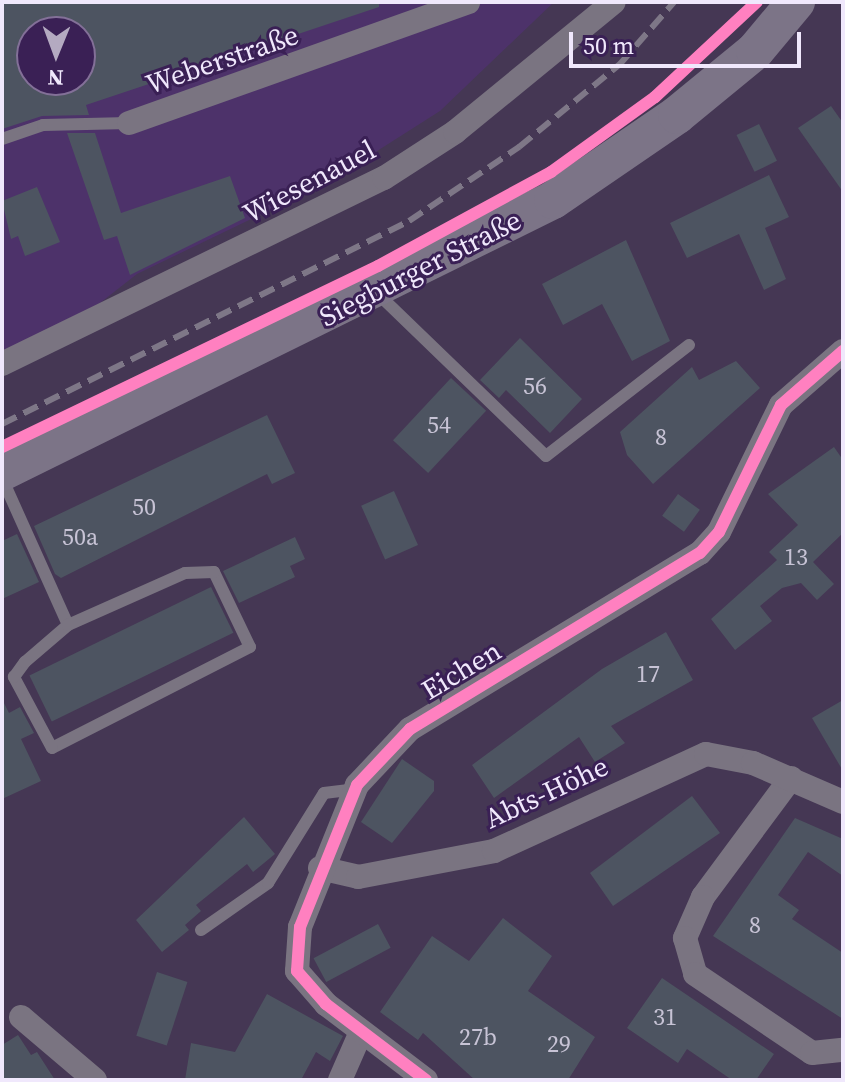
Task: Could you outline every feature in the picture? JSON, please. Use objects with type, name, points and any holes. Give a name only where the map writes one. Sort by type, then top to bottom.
[{"type":"main road","name":"Siegburger Straße","points":[[2,475],[376,292],[618,159],[755,51],[796,2]]},
{"type":"street","name":"Weberstraße","points":[[129,123],[468,2]]},
{"type":"street","name":"Wiesenauel","points":[[2,364],[384,178],[455,132],[614,2]]},
{"type":"street","name":"Eichen","points":[[426,1080],[361,1032],[297,971],[300,927],[320,868],[355,789],[410,729],[700,553],[719,532],[781,405],[843,351]]},
{"type":"street","name":"Abts-Höhe","points":[[320,868],[358,877],[494,851],[706,754],[791,778],[843,802]]},
{"type":"street","points":[[791,778],[703,897],[685,938],[695,974],[812,1053],[843,1050]]},
{"type":"street","points":[[21,1017],[95,1080]]},
{"type":"street","points":[[340,1080],[361,1032]]},
{"type":"lane","points":[[2,139],[43,125],[129,123]]},
{"type":"lane","points":[[376,292],[546,456],[689,345]]},
{"type":"lane","points":[[2,475],[68,625]]},
{"type":"lane","points":[[214,572],[250,647],[52,748],[14,677],[68,625],[185,573],[214,572]]},
{"type":"lane","points":[[201,930],[268,883],[324,793],[355,789]]},
{"type":"shaded area","points":[[2,2],[554,2],[440,111],[330,181],[137,274],[100,303],[2,352]]},
{"type":"building","points":[[2,2],[379,2],[379,7],[86,105],[89,115],[42,116],[2,129]]},
{"type":"building","points":[[831,106],[843,123],[843,192],[798,128]]},
{"type":"building","points":[[759,124],[777,161],[755,172],[737,135]]},
{"type":"building","points":[[67,133],[95,133],[121,213],[230,176],[245,218],[130,275],[117,236],[104,240]]},
{"type":"building","points":[[769,175],[789,217],[765,228],[786,279],[764,290],[739,234],[687,258],[670,223]]},
{"type":"building","points":[[37,187],[60,242],[25,256],[18,236],[11,239],[2,201]]},
{"type":"building","points":[[626,240],[670,341],[632,361],[602,304],[563,325],[542,284]]},
{"type":"building","points":[[520,338],[582,399],[550,433],[506,390],[499,398],[480,380]]},
{"type":"building","points":[[736,361],[760,388],[653,484],[627,455],[620,432],[692,367],[699,380]]},
{"type":"building","points":[[451,378],[486,411],[428,473],[393,440]]},
{"type":"building","points":[[267,415],[295,473],[272,484],[267,474],[61,578],[55,574],[34,526]]},
{"type":"building","points":[[834,447],[843,460],[843,533],[813,562],[834,584],[817,600],[801,583],[782,588],[760,606],[772,621],[735,650],[711,619],[777,560],[769,552],[798,525],[768,494]]},
{"type":"building","points":[[394,491],[418,545],[385,560],[361,506]]},
{"type":"building","points":[[678,494],[700,510],[684,532],[662,516]]},
{"type":"building","points":[[17,534],[39,582],[2,599],[2,541]]},
{"type":"building","points":[[295,537],[305,559],[290,566],[295,577],[239,603],[223,571]]},
{"type":"building","points":[[211,587],[233,633],[52,721],[29,676]]},
{"type":"building","points":[[666,632],[693,680],[611,726],[625,743],[595,762],[579,737],[494,798],[472,765],[602,669]]},
{"type":"building","points":[[2,699],[9,713],[20,707],[34,733],[21,739],[41,781],[2,799]]},
{"type":"building","points":[[843,700],[843,771],[812,718]]},
{"type":"building","points":[[402,759],[434,781],[434,791],[392,843],[361,822]]},
{"type":"building","points":[[692,796],[720,833],[613,906],[590,873]]},
{"type":"building","points":[[244,817],[275,854],[253,872],[247,864],[196,905],[201,911],[185,925],[189,930],[162,952],[136,920]]},
{"type":"building","points":[[795,818],[843,839],[843,876],[808,852],[778,895],[799,910],[792,919],[843,953],[843,1019],[713,936]]},
{"type":"building","points":[[503,918],[552,956],[528,991],[595,1037],[568,1080],[475,1080],[423,1033],[418,1040],[380,1012],[432,936],[469,961]]},
{"type":"building","points":[[378,924],[391,948],[326,982],[314,958]]},
{"type":"building","points":[[157,972],[187,982],[167,1046],[136,1036]]},
{"type":"building","points":[[662,978],[774,1054],[756,1080],[732,1080],[687,1049],[678,1063],[627,1028]]},
{"type":"building","points":[[267,994],[343,1036],[330,1061],[316,1052],[301,1080],[185,1080],[191,1043],[235,1052]]},
{"type":"building","points":[[18,1035],[31,1055],[37,1052],[55,1080],[2,1080],[2,1045]]},
{"type":"railway","points":[[2,424],[409,221],[519,147],[620,64],[674,2]]},
{"type":"cycle path","points":[[2,447],[378,266],[551,172],[655,97],[757,2]]},
{"type":"cycle path","points":[[426,1080],[326,1004],[297,971],[300,927],[357,785],[410,729],[700,553],[719,532],[781,405],[843,351]]}]
